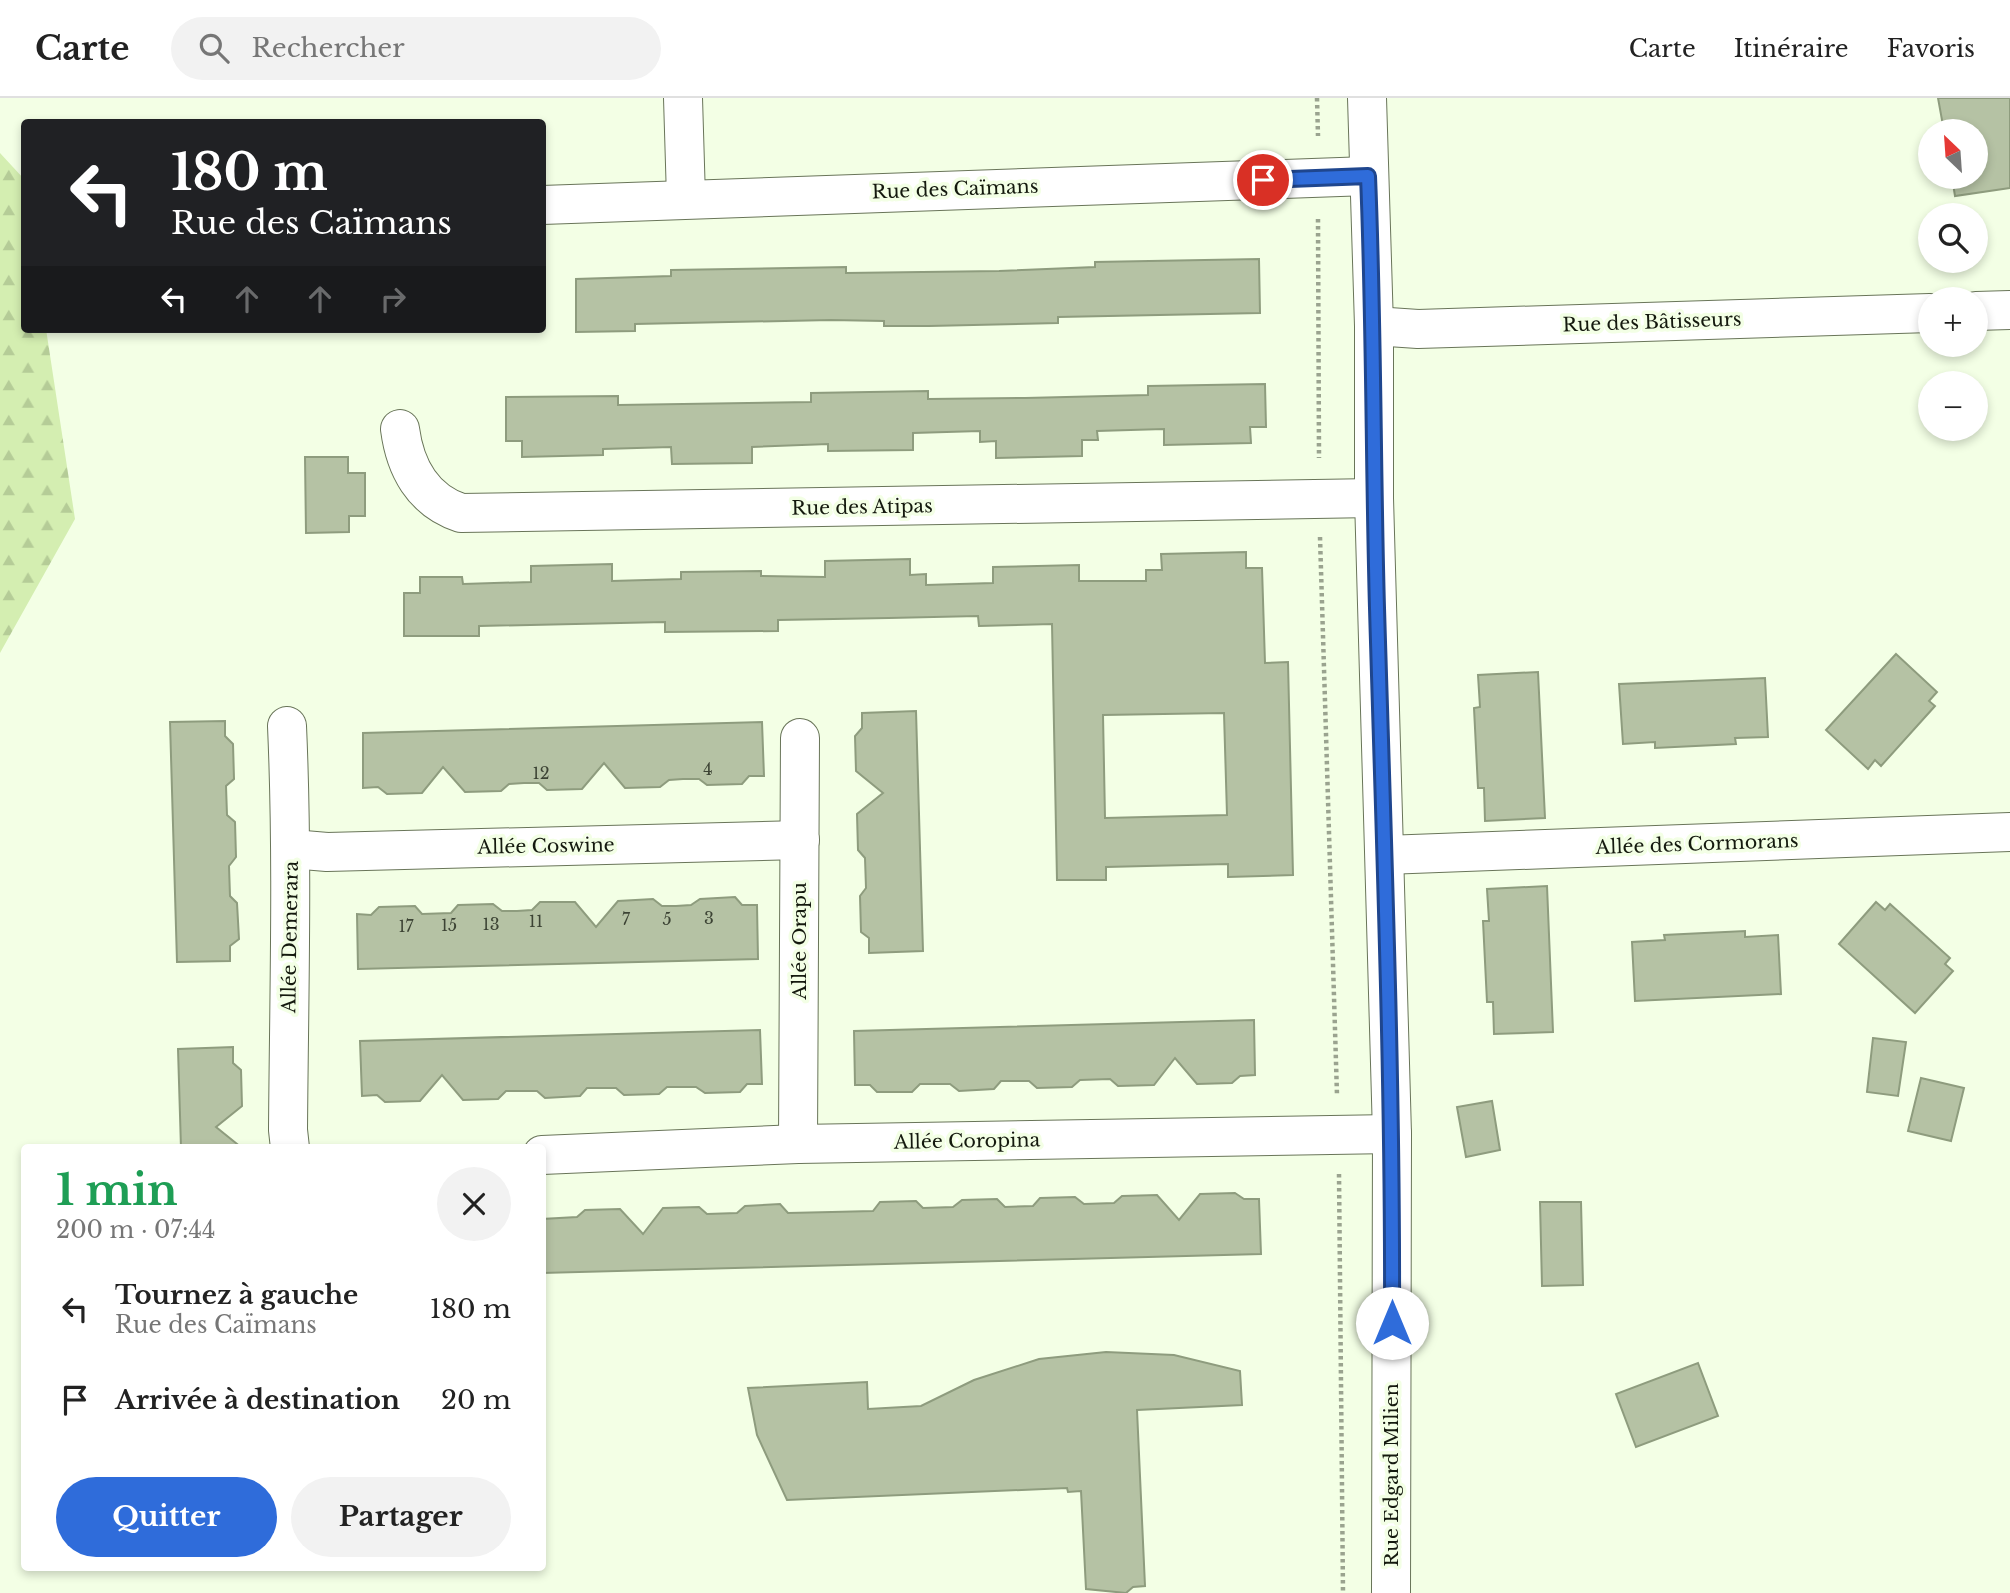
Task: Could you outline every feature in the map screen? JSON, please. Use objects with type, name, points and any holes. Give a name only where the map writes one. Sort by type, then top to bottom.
[{"type":"street","points":[[684,98],[686,198]]},
{"type":"street","name":"Rue Edgard Milien","points":[[1367,98],[1374,326],[1374,498],[1392,1134],[1391,1593]]},
{"type":"street","name":"Rue des Caïmans","points":[[546,205],[1368,176]]},
{"type":"street","points":[[1988,311],[2010,310]]},
{"type":"street","name":"Rue des Bâtisseurs","points":[[1374,326],[1418,329],[1918,313]]},
{"type":"street","name":"Rue des Atipas","points":[[400,429],[410,468],[421,487],[448,509],[460,513],[1374,498]]},
{"type":"street","name":"Allée Demerara","points":[[287,726],[292,849],[289,904],[290,1144]]},
{"type":"street","name":"Allée Orapu","points":[[798,1144],[800,738]]},
{"type":"street","name":"Allée des Cormorans","points":[[1385,856],[2010,832]]},
{"type":"street","name":"Allée Coswine","points":[[292,849],[327,852],[800,840]]},
{"type":"street","name":"Allée Coropina","points":[[546,1155],[798,1144],[1392,1134]]},
{"type":"path","points":[[1317,98],[1319,499],[1339,1133],[1343,1593]]},
{"type":"green space","points":[[0,153],[21,176],[21,333],[47,333],[75,519],[0,653]]},
{"type":"building","points":[[1938,98],[2010,98],[2010,188],[1955,196],[1954,189],[1988,189],[1988,119],[1942,119]]},
{"type":"building","points":[[1259,259],[1260,313],[1058,317],[1058,323],[929,326],[884,326],[884,321],[831,320],[635,324],[635,331],[576,332],[576,279],[671,276],[671,270],[846,267],[846,273],[999,271],[1095,267],[1095,262]]},
{"type":"building","points":[[1265,384],[1266,427],[1250,427],[1251,443],[1164,445],[1164,429],[1097,431],[1098,440],[1082,440],[1082,456],[996,458],[996,441],[980,442],[980,431],[913,433],[913,450],[828,451],[828,444],[752,447],[752,463],[672,464],[671,447],[603,449],[603,455],[522,457],[522,441],[506,441],[506,397],[618,396],[618,405],[811,402],[811,393],[928,391],[928,399],[1025,398],[1148,395],[1148,386]]},
{"type":"building","points":[[305,457],[348,457],[348,473],[365,473],[365,516],[349,516],[349,532],[306,533]]},
{"type":"building","points":[[1246,552],[1246,568],[1262,568],[1265,663],[1288,662],[1293,875],[1228,877],[1228,864],[1106,867],[1106,880],[1057,880],[1052,624],[979,626],[978,616],[778,620],[778,631],[665,632],[665,622],[479,626],[479,636],[404,636],[404,593],[420,593],[420,577],[462,577],[463,584],[531,582],[531,566],[612,564],[612,581],[681,579],[681,572],[761,571],[761,576],[825,577],[825,561],[910,559],[910,575],[926,574],[926,585],[993,583],[993,567],[1079,565],[1079,581],[1146,581],[1146,570],[1162,570],[1161,554]],"holes":[[[1224,713],[1227,815],[1105,818],[1103,715]]]},
{"type":"building","points":[[1896,654],[1937,692],[1929,701],[1935,706],[1881,766],[1875,760],[1868,769],[1826,730]]},
{"type":"building","points":[[1538,672],[1545,818],[1485,821],[1484,788],[1478,788],[1474,708],[1480,707],[1478,675]]},
{"type":"building","points":[[1765,678],[1768,737],[1735,738],[1736,744],[1655,748],[1655,742],[1623,744],[1619,684]]},
{"type":"building","points":[[916,711],[923,951],[869,953],[869,938],[861,932],[860,896],[866,888],[865,858],[858,850],[857,814],[883,793],[856,771],[855,736],[862,728],[862,713]]},
{"type":"building","points":[[225,721],[225,736],[233,744],[234,779],[226,786],[227,815],[235,822],[236,857],[229,866],[230,896],[237,903],[239,939],[230,946],[230,961],[177,962],[170,722]]},
{"type":"building","points":[[762,722],[764,776],[749,776],[742,784],[707,785],[699,779],[683,779],[669,780],[660,787],[625,788],[604,763],[582,789],[547,790],[539,783],[524,783],[509,784],[501,791],[465,792],[443,767],[422,793],[387,794],[378,787],[363,788],[363,733]]},
{"type":"building","points":[[1547,886],[1553,1032],[1494,1034],[1493,1002],[1487,1002],[1483,921],[1489,921],[1487,889]]},
{"type":"building","points":[[735,897],[742,905],[757,905],[758,959],[358,969],[357,914],[371,915],[379,907],[415,906],[422,914],[451,913],[458,905],[493,904],[502,911],[517,911],[532,910],[540,902],[575,902],[596,927],[618,901],[653,899],[662,906],[676,906],[691,905],[700,899]]},
{"type":"building","points":[[1876,902],[1885,910],[1890,904],[1950,958],[1945,964],[1953,971],[1915,1013],[1839,944]]},
{"type":"building","points":[[1745,931],[1745,937],[1778,935],[1781,994],[1635,1001],[1632,942],[1665,940],[1664,935]]},
{"type":"building","points":[[1254,1020],[1255,1075],[1240,1076],[1232,1083],[1197,1084],[1175,1058],[1154,1085],[1118,1086],[1110,1079],[1080,1080],[1072,1087],[1037,1088],[1029,1081],[1001,1081],[994,1089],[959,1091],[950,1084],[920,1084],[912,1092],[877,1092],[870,1085],[855,1085],[854,1031]]},
{"type":"building","points":[[760,1030],[762,1084],[747,1084],[740,1092],[705,1093],[696,1087],[667,1087],[659,1094],[624,1095],[616,1088],[587,1088],[580,1096],[545,1098],[537,1091],[506,1091],[498,1099],[463,1100],[442,1075],[420,1101],[385,1102],[377,1095],[362,1096],[360,1041]]},
{"type":"building","points":[[1873,1038],[1906,1042],[1898,1096],[1867,1092]]},
{"type":"building","points":[[233,1047],[233,1063],[241,1070],[242,1106],[216,1127],[237,1144],[181,1144],[178,1049]]},
{"type":"building","points":[[1921,1078],[1964,1088],[1951,1141],[1908,1131]]},
{"type":"building","points":[[1492,1101],[1500,1150],[1466,1157],[1457,1107]]},
{"type":"building","points":[[1235,1193],[1244,1199],[1259,1199],[1261,1254],[546,1273],[546,1219],[577,1217],[585,1210],[620,1209],[643,1234],[663,1208],[699,1207],[707,1214],[737,1213],[745,1206],[780,1204],[788,1213],[873,1211],[880,1202],[916,1201],[923,1208],[953,1207],[962,1200],[997,1199],[1005,1207],[1033,1206],[1040,1198],[1075,1197],[1084,1204],[1114,1203],[1122,1196],[1157,1195],[1179,1220],[1200,1194]]},
{"type":"building","points":[[1540,1202],[1581,1202],[1583,1285],[1542,1286]]},
{"type":"building","points":[[1106,1352],[1174,1355],[1240,1371],[1242,1405],[1137,1410],[1145,1586],[1133,1587],[1126,1593],[1086,1589],[1081,1491],[1068,1492],[1067,1488],[787,1500],[757,1435],[748,1388],[867,1382],[868,1409],[921,1406],[974,1380],[1039,1359]]},
{"type":"building","points":[[1698,1363],[1718,1416],[1636,1447],[1616,1394]]},
{"type":"route","points":[[1263,180],[1368,176],[1374,326],[1374,498],[1392,1134],[1392,1323]]}]
